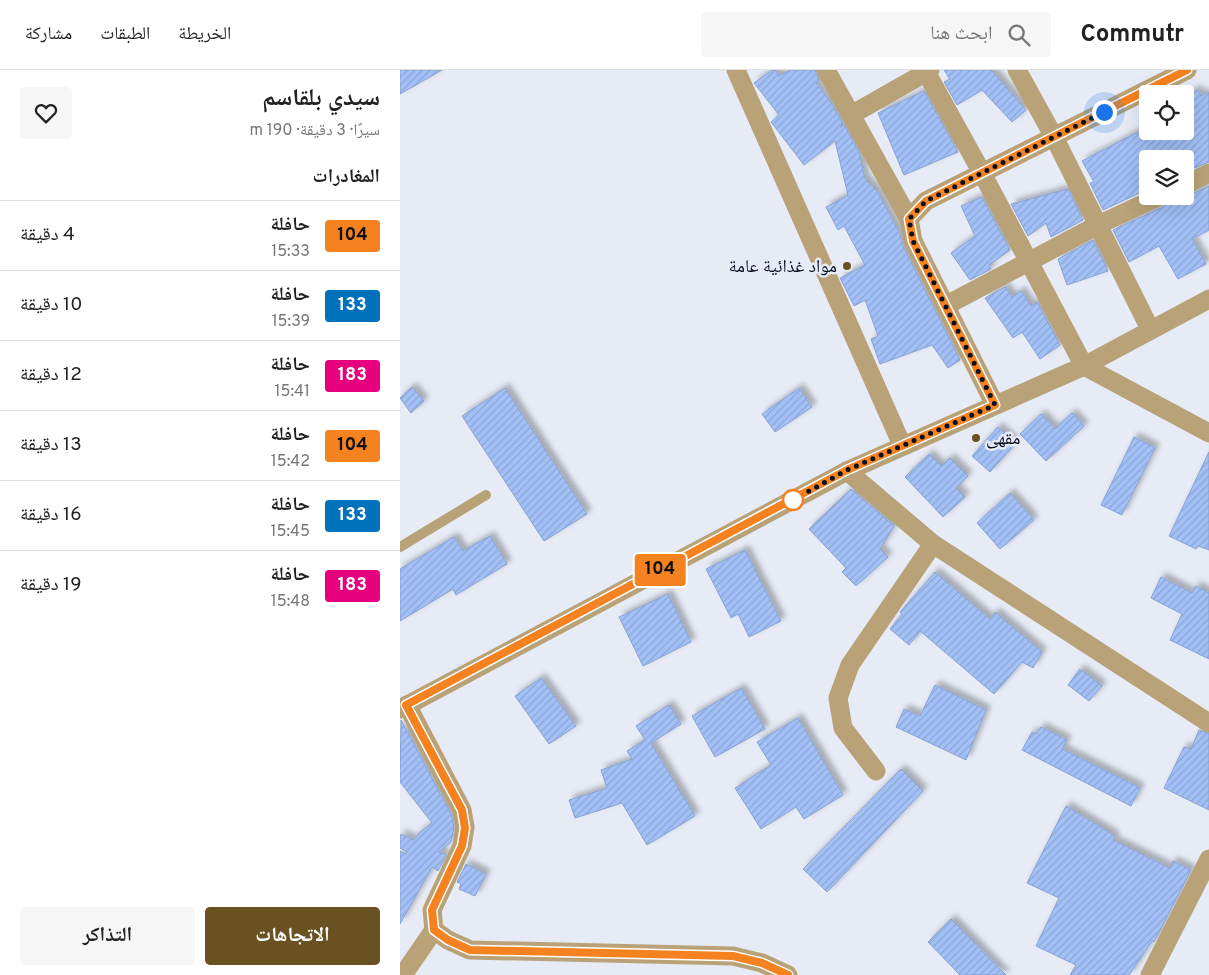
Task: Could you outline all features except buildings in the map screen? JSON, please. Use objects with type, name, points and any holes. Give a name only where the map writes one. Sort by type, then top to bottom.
[{"type":"street","points":[[736,70],[902,445]]},
{"type":"street","points":[[826,70],[909,219],[913,241],[995,405]]},
{"type":"street","points":[[1017,70],[1054,137],[1150,330]]},
{"type":"street","points":[[909,219],[926,201],[1187,70]]},
{"type":"street","points":[[851,115],[927,71],[1084,366],[1209,433]]},
{"type":"street","points":[[1194,181],[1209,174]]},
{"type":"street","points":[[945,306],[1098,225],[1141,205]]},
{"type":"street","points":[[403,975],[434,930],[432,910],[462,846],[465,828],[462,810],[403,707],[847,470],[1084,366],[1209,299]]},
{"type":"street","points":[[847,470],[933,544],[1209,723]]},
{"type":"street","points":[[876,771],[843,728],[838,698],[850,665],[933,544]]},
{"type":"street","points":[[1150,975],[1209,859]]},
{"type":"street","points":[[434,930],[448,940],[470,950],[733,956],[762,963],[788,975]]},
{"type":"lane","points":[[400,547],[486,495]]},
{"type":"bus line","name":"104","points":[[788,975],[762,963],[733,956],[470,950],[448,940],[434,930],[432,910],[462,846],[465,828],[462,810],[406,705],[847,470],[995,405],[913,241],[909,230],[909,219],[916,209],[926,201],[1187,70]]},
{"type":"place","name":"مواد غذائية عامة","points":[[847,266]]},
{"type":"place","name":"مقهى","points":[[976,438]]},
{"type":"route","points":[[793,500],[847,470],[995,405],[913,241],[909,230],[909,219],[916,209],[926,201],[1104,112]]}]
